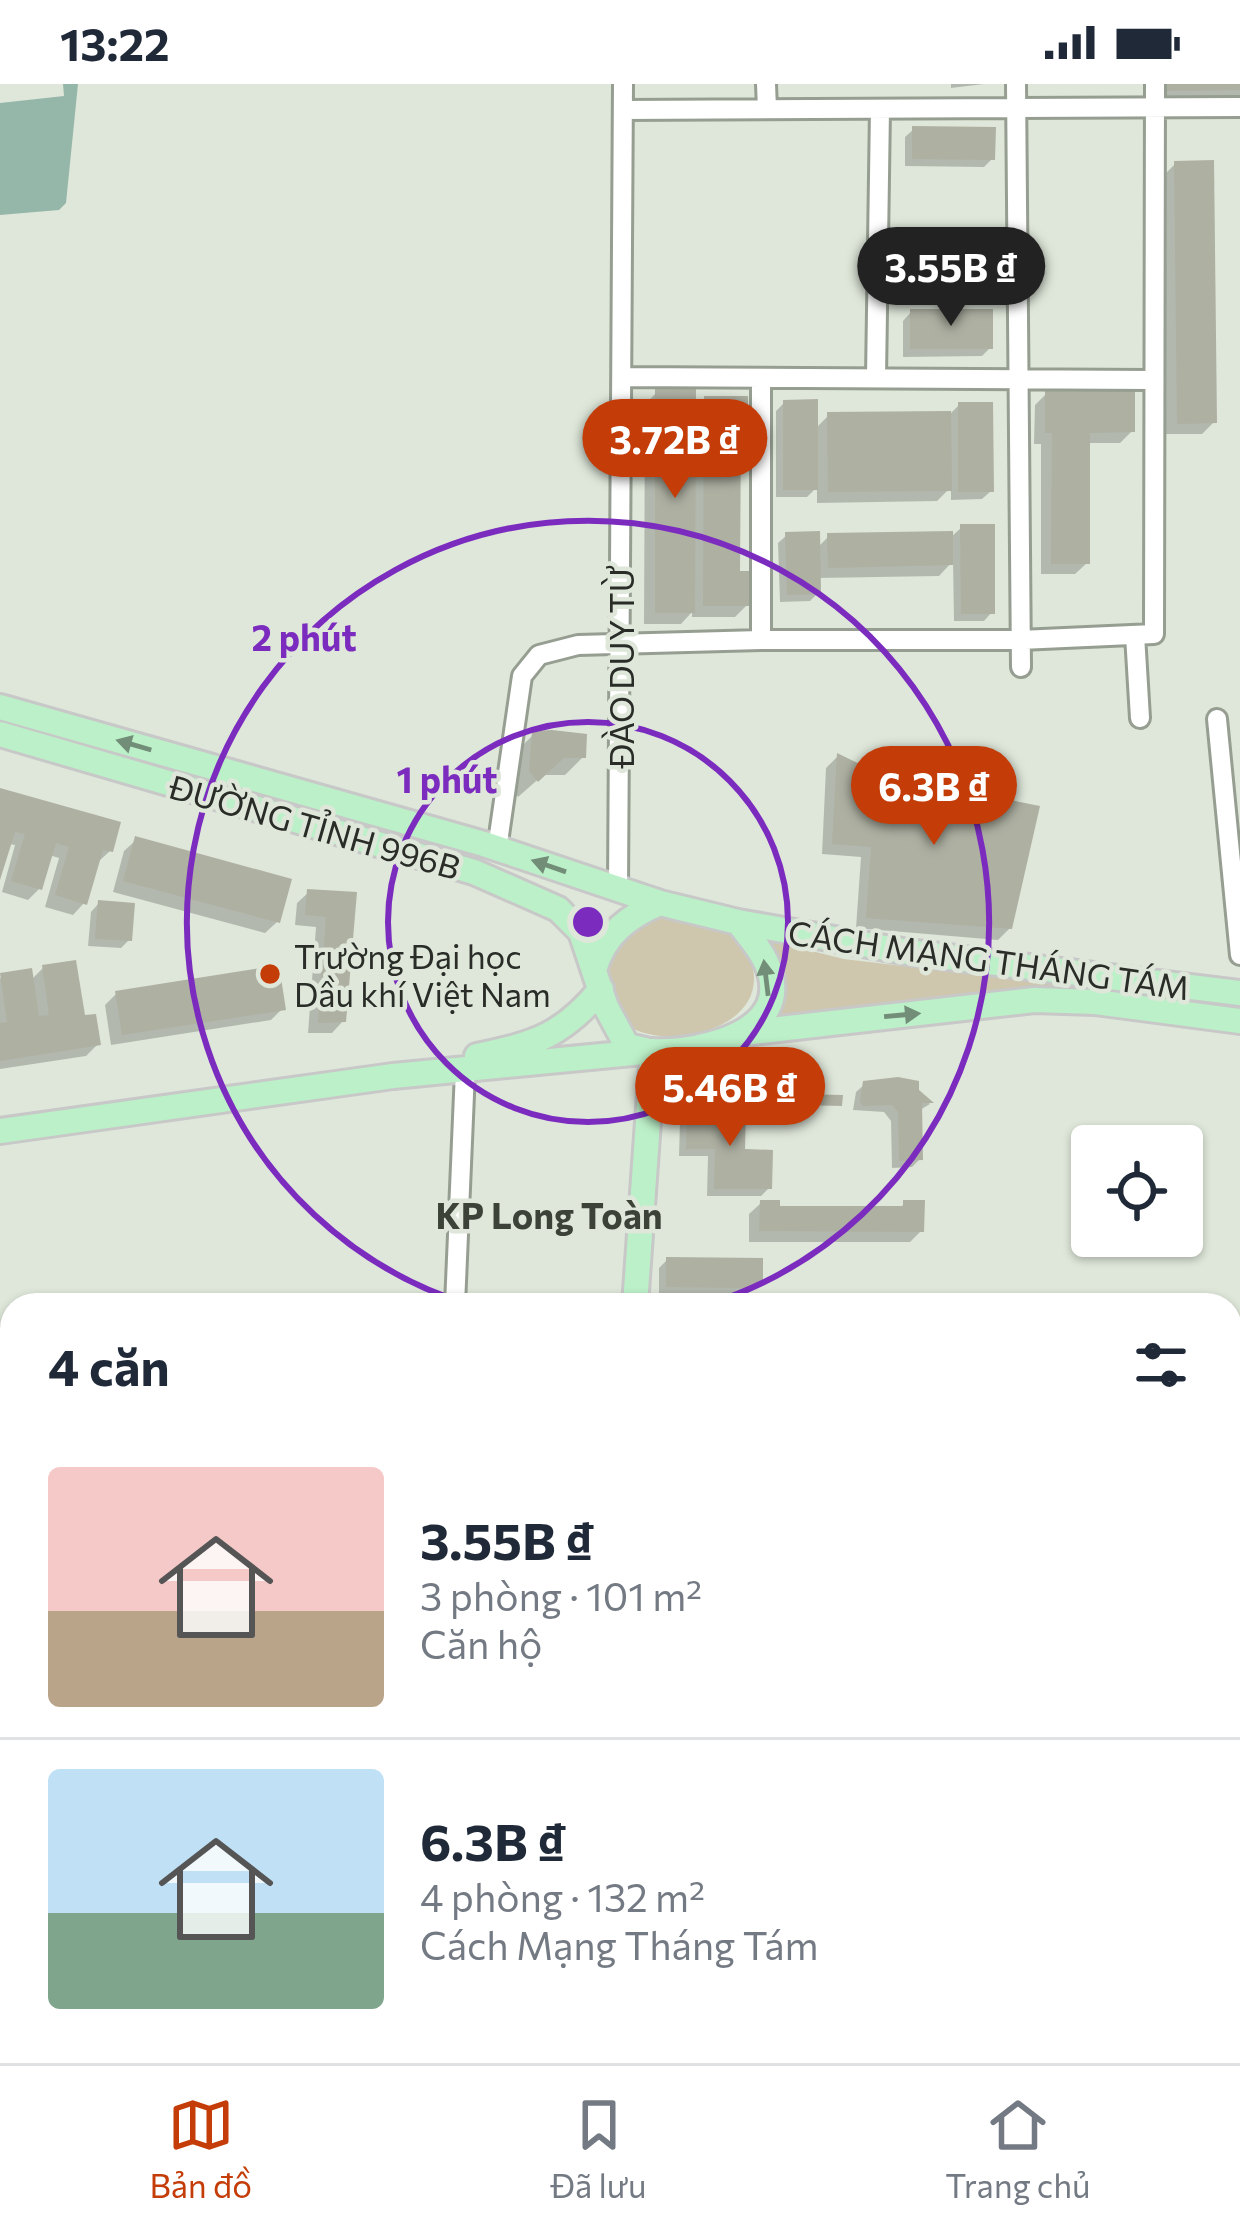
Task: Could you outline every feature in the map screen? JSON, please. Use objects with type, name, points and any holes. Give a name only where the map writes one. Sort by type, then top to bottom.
[{"type":"main road","name":"ĐƯỜNG TỈNH 996B","points":[[0,706],[491,846],[659,903]]},
{"type":"main road","name":"ĐƯỜNG TỈNH 996B","points":[[0,734],[474,872],[558,909],[580,932],[598,978]]},
{"type":"main road","points":[[474,872],[491,846]]},
{"type":"main road","points":[[0,1132],[393,1076],[684,1052],[744,1033],[762,1015],[772,982],[768,965],[738,922],[659,903],[623,923],[608,939],[598,978],[570,1024],[549,1037],[393,1076]]},
{"type":"main road","name":"CÁCH MẠNG THÁNG TÁM","points":[[738,922],[908,952],[1240,993]]},
{"type":"main road","points":[[598,978],[627,1046],[653,1052]]},
{"type":"main road","name":"CÁCH MẠNG THÁNG TÁM","points":[[744,1033],[1034,1000],[1095,1002],[1240,1021]]},
{"type":"main road","points":[[636,1293],[653,1052]]},
{"type":"street","name":"ĐÀO DUY TỪ","points":[[618,889],[622,84]]},
{"type":"street","points":[[766,84],[767,110]]},
{"type":"street","points":[[1016,84],[1021,668]]},
{"type":"street","points":[[491,846],[522,676],[539,655],[578,645],[1154,634],[1155,84]]},
{"type":"street","points":[[622,110],[1240,107]]},
{"type":"street","points":[[877,378],[880,110]]},
{"type":"street","points":[[622,377],[1151,380]]},
{"type":"street","points":[[760,640],[761,378]]},
{"type":"street","points":[[1135,635],[1139,718]]},
{"type":"street","points":[[1217,719],[1240,955]]},
{"type":"street","points":[[455,1293],[465,1071]]},
{"type":"shaded area","points":[[63,84],[78,84],[66,203],[59,210],[0,215],[0,103],[64,96]]},
{"type":"shaded area","points":[[659,912],[734,933],[751,961],[754,983],[748,1001],[718,1027],[654,1035],[627,1025],[608,1001],[603,980],[605,951]]},
{"type":"shaded area","points":[[767,940],[844,959],[1240,1007],[1240,1013],[1105,999],[765,1023],[774,951]]},
{"type":"building","points":[[1166,84],[1240,84],[1240,90],[1166,91]]},
{"type":"building","points":[[912,126],[996,127],[995,160],[912,159]]},
{"type":"building","points":[[1214,160],[1217,423],[1177,424],[1174,161]]},
{"type":"building","points":[[910,309],[993,309],[993,349],[910,349]]},
{"type":"building","points":[[655,389],[696,389],[695,613],[655,613]]},
{"type":"building","points":[[1135,390],[1135,432],[1090,433],[1090,564],[1051,564],[1052,433],[1045,433],[1045,391]]},
{"type":"building","points":[[704,396],[748,396],[748,432],[741,432],[740,571],[750,571],[750,606],[703,606]]},
{"type":"building","points":[[818,399],[818,490],[783,490],[783,400]]},
{"type":"building","points":[[958,402],[993,402],[994,492],[958,492]]},
{"type":"building","points":[[951,411],[952,491],[828,492],[827,412]]},
{"type":"building","points":[[960,524],[995,524],[995,614],[961,614]]},
{"type":"building","points":[[820,531],[821,594],[787,595],[785,532]]},
{"type":"building","points":[[953,531],[953,565],[828,568],[827,533]]},
{"type":"building","points":[[532,731],[587,734],[586,758],[564,758],[538,782],[529,771]]},
{"type":"building","points":[[837,753],[880,774],[1040,806],[1012,929],[866,918],[871,847],[832,844]]},
{"type":"building","points":[[0,788],[121,822],[113,852],[103,850],[87,905],[55,895],[69,847],[56,843],[42,890],[11,881],[25,834],[15,832],[0,880]]},
{"type":"building","points":[[135,836],[292,879],[280,923],[123,881]]},
{"type":"building","points":[[307,889],[357,892],[346,1022],[318,1023],[326,917],[305,915]]},
{"type":"building","points":[[98,900],[135,903],[132,941],[95,939]]},
{"type":"building","points":[[76,960],[85,1015],[96,1014],[101,1045],[0,1061],[0,1023],[7,1022],[0,973],[32,968],[39,1016],[49,1015],[42,965]]},
{"type":"building","points":[[279,965],[286,1010],[122,1035],[115,991]]},
{"type":"building","points":[[898,1077],[919,1081],[919,1090],[934,1103],[922,1103],[923,1160],[899,1161],[898,1112],[892,1105],[863,1106],[860,1102],[863,1081]]},
{"type":"building","points":[[799,1094],[843,1095],[842,1106],[799,1105]]},
{"type":"building","points":[[687,1110],[746,1110],[745,1149],[773,1150],[772,1189],[714,1189],[715,1149],[686,1149]]},
{"type":"building","points":[[760,1200],[780,1200],[780,1206],[903,1206],[903,1200],[925,1200],[924,1232],[759,1231]]},
{"type":"building","points":[[666,1257],[763,1258],[763,1283],[755,1283],[754,1288],[666,1287]]},
{"type":"place","name":"Trường Đại học Dầu khí Việt Nam","points":[[270,974]]},
{"type":"district","name":"KP Long Toàn","points":[[549,1214]]}]
